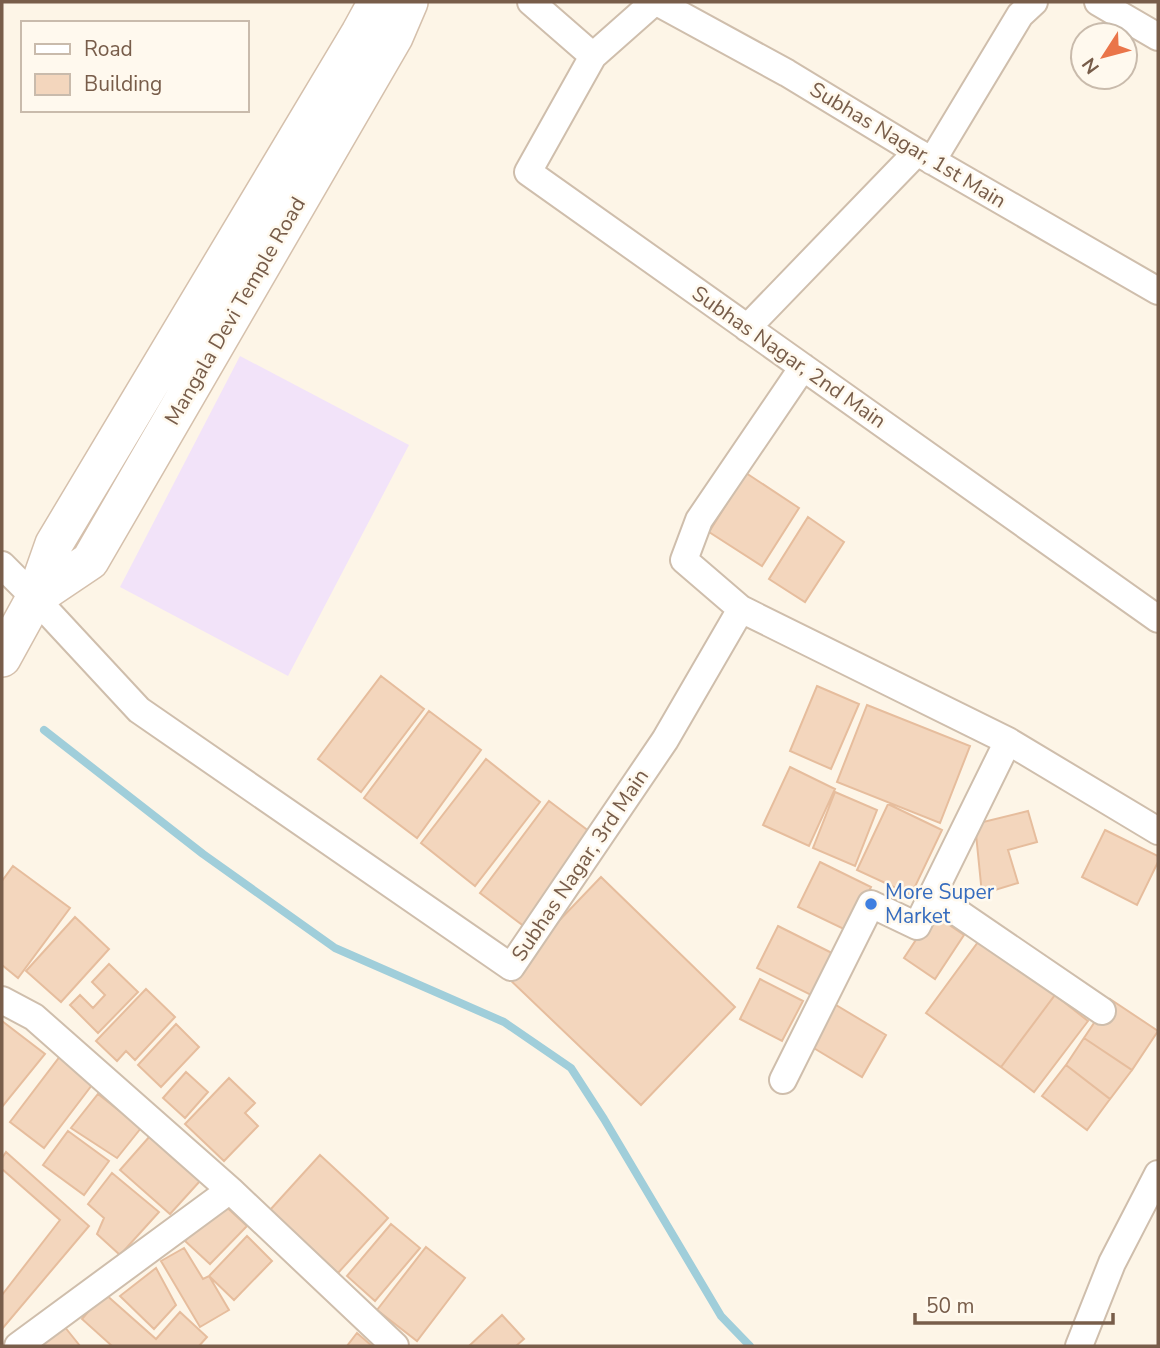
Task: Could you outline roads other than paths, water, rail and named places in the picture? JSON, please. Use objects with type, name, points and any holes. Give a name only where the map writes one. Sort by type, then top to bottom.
[{"type":"main road","name":"Mangala Devi Temple Road","points":[[2,658],[36,598],[54,544],[377,2]]},
{"type":"main road","name":"Mangala Devi Temple Road","points":[[36,598],[90,561],[394,37],[409,2]]},
{"type":"street","points":[[531,2],[593,56]]},
{"type":"street","name":"Subhas Nagar, 1st Main","points":[[593,56],[656,2],[787,74],[1158,291]]},
{"type":"street","points":[[747,328],[925,157],[1020,15],[1034,2]]},
{"type":"street","points":[[1098,2],[1158,37]]},
{"type":"street","name":"Subhas Nagar, 2nd Main","points":[[593,56],[528,173],[1158,619]]},
{"type":"street","points":[[803,367],[699,520],[684,560],[741,609],[1008,741],[1158,831]]},
{"type":"street","name":"Subhas Nagar, 3rd Main","points":[[2,565],[139,710],[510,967],[665,740],[741,609]]},
{"type":"street","points":[[783,1080],[871,904],[917,926],[1008,741]]},
{"type":"street","points":[[932,895],[1102,1011]]},
{"type":"street","points":[[2,1000],[34,1017],[230,1190],[395,1346]]},
{"type":"street","points":[[1079,1346],[1112,1263],[1158,1174]]},
{"type":"street","points":[[18,1346],[230,1190]]},
{"type":"waterway","points":[[44,730],[203,854],[335,948],[504,1022],[571,1068],[721,1316],[750,1346]]},
{"type":"place","name":"More Super Market","points":[[871,904]]}]
